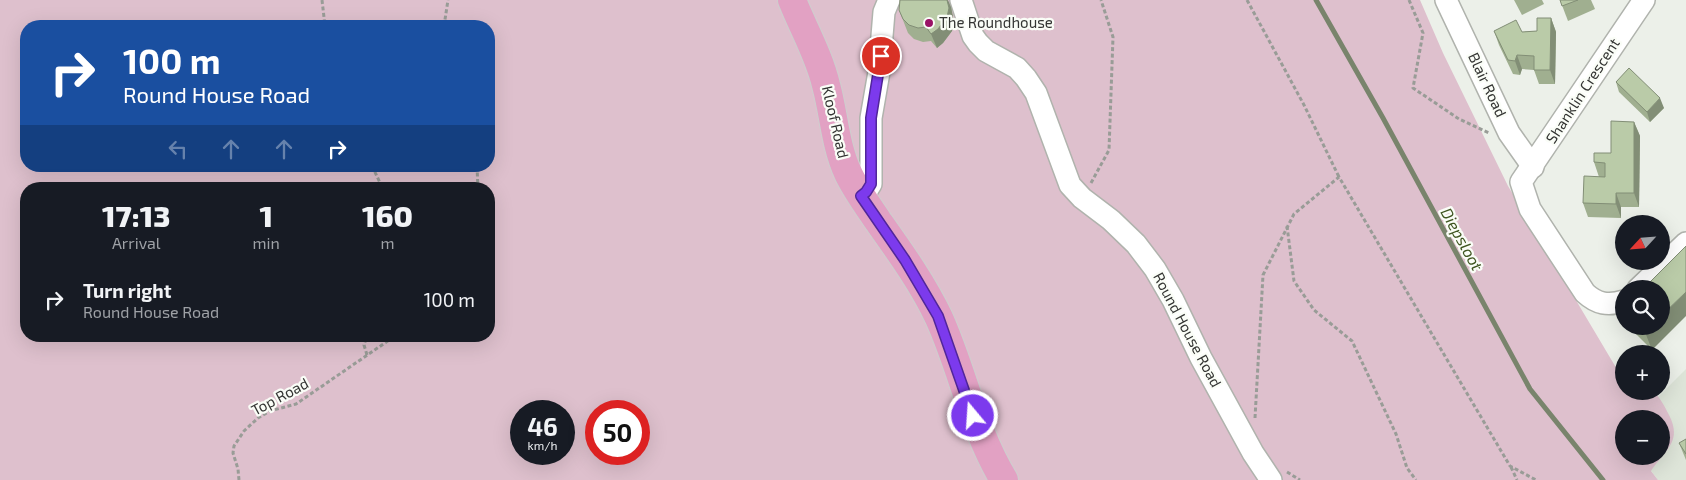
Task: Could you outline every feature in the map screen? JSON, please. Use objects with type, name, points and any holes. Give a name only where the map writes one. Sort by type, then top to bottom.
[{"type":"main road","name":"Kloof Road","points":[[792,0],[826,84],[842,159],[861,196],[905,260],[938,316],[978,429],[1004,480]]},
{"type":"street","points":[[861,196],[871,184],[871,118],[879,72],[884,12],[889,0]]},
{"type":"street","name":"Round House Road","points":[[961,0],[973,36],[978,43],[986,51],[1017,68],[1036,93],[1070,185],[1082,198],[1111,220],[1130,238],[1155,269],[1253,453],[1271,480]]},
{"type":"street","name":"Blair Road","points":[[1446,0],[1509,133],[1519,147],[1527,175],[1530,209],[1585,293],[1593,300],[1604,304],[1615,304]]},
{"type":"street","name":"Shanklin Crescent","points":[[1527,175],[1644,0]]},
{"type":"street","points":[[1648,280],[1686,244]]},
{"type":"path","points":[[322,0],[324,20]]},
{"type":"path","points":[[445,20],[448,0]]},
{"type":"path","points":[[1082,198],[1109,150],[1113,37],[1101,0]]},
{"type":"path","points":[[1247,0],[1304,105],[1339,177],[1517,480]]},
{"type":"path","points":[[1409,0],[1423,33],[1413,88],[1458,119],[1519,147]]},
{"type":"path","points":[[1253,453],[1263,275],[1294,214],[1339,177]]},
{"type":"path","points":[[1287,226],[1294,281],[1314,310],[1352,341],[1396,434],[1406,468],[1416,480]]},
{"type":"path","points":[[365,342],[367,355]]},
{"type":"path","name":"Top Road","points":[[239,480],[233,453],[234,446],[244,431],[258,418],[270,411],[296,404],[386,342]]},
{"type":"path","points":[[1510,466],[1536,480]]},
{"type":"shaded area","points":[[0,0],[1420,0],[1443,53],[1508,186],[1615,366],[1615,400],[1661,400],[1666,410],[1615,410],[1615,465],[1656,465],[1651,471],[1658,480],[0,480]]},
{"type":"shaded area","points":[[1686,369],[1686,480],[1658,480],[1647,465],[1670,465],[1670,410],[1645,410],[1655,400],[1670,400],[1670,385]]},
{"type":"shaded area","points":[[1670,417],[1673,424],[1673,439],[1670,446]]},
{"type":"building","points":[[900,0],[947,0],[949,8],[947,17],[938,29],[931,34],[926,27],[918,28],[909,25],[903,19],[899,10]]},
{"type":"building","points":[[1560,0],[1578,0],[1562,6]]},
{"type":"building","points":[[1537,18],[1551,18],[1550,70],[1534,70],[1534,56],[1517,55],[1515,61],[1508,60],[1494,31],[1516,20],[1522,32],[1537,31]]},
{"type":"building","points":[[1629,68],[1660,98],[1647,112],[1616,82]]},
{"type":"building","points":[[1611,121],[1634,122],[1634,193],[1616,193],[1616,204],[1583,203],[1584,176],[1605,177],[1605,163],[1594,162],[1594,153],[1611,153]]},
{"type":"building","points":[[1686,246],[1686,292],[1670,307],[1670,280],[1652,280],[1662,270],[1670,270],[1670,262]]},
{"type":"building","points":[[1686,439],[1686,454],[1679,443]]},
{"type":"waterway","name":"Diepsloot","points":[[1316,0],[1383,118],[1530,389],[1603,480]]},
{"type":"place","name":"The Roundhouse","points":[[929,23]]},
{"type":"route","points":[[881,56],[870,130],[872,152],[871,184],[861,196],[905,260],[938,316],[973,416]]}]
